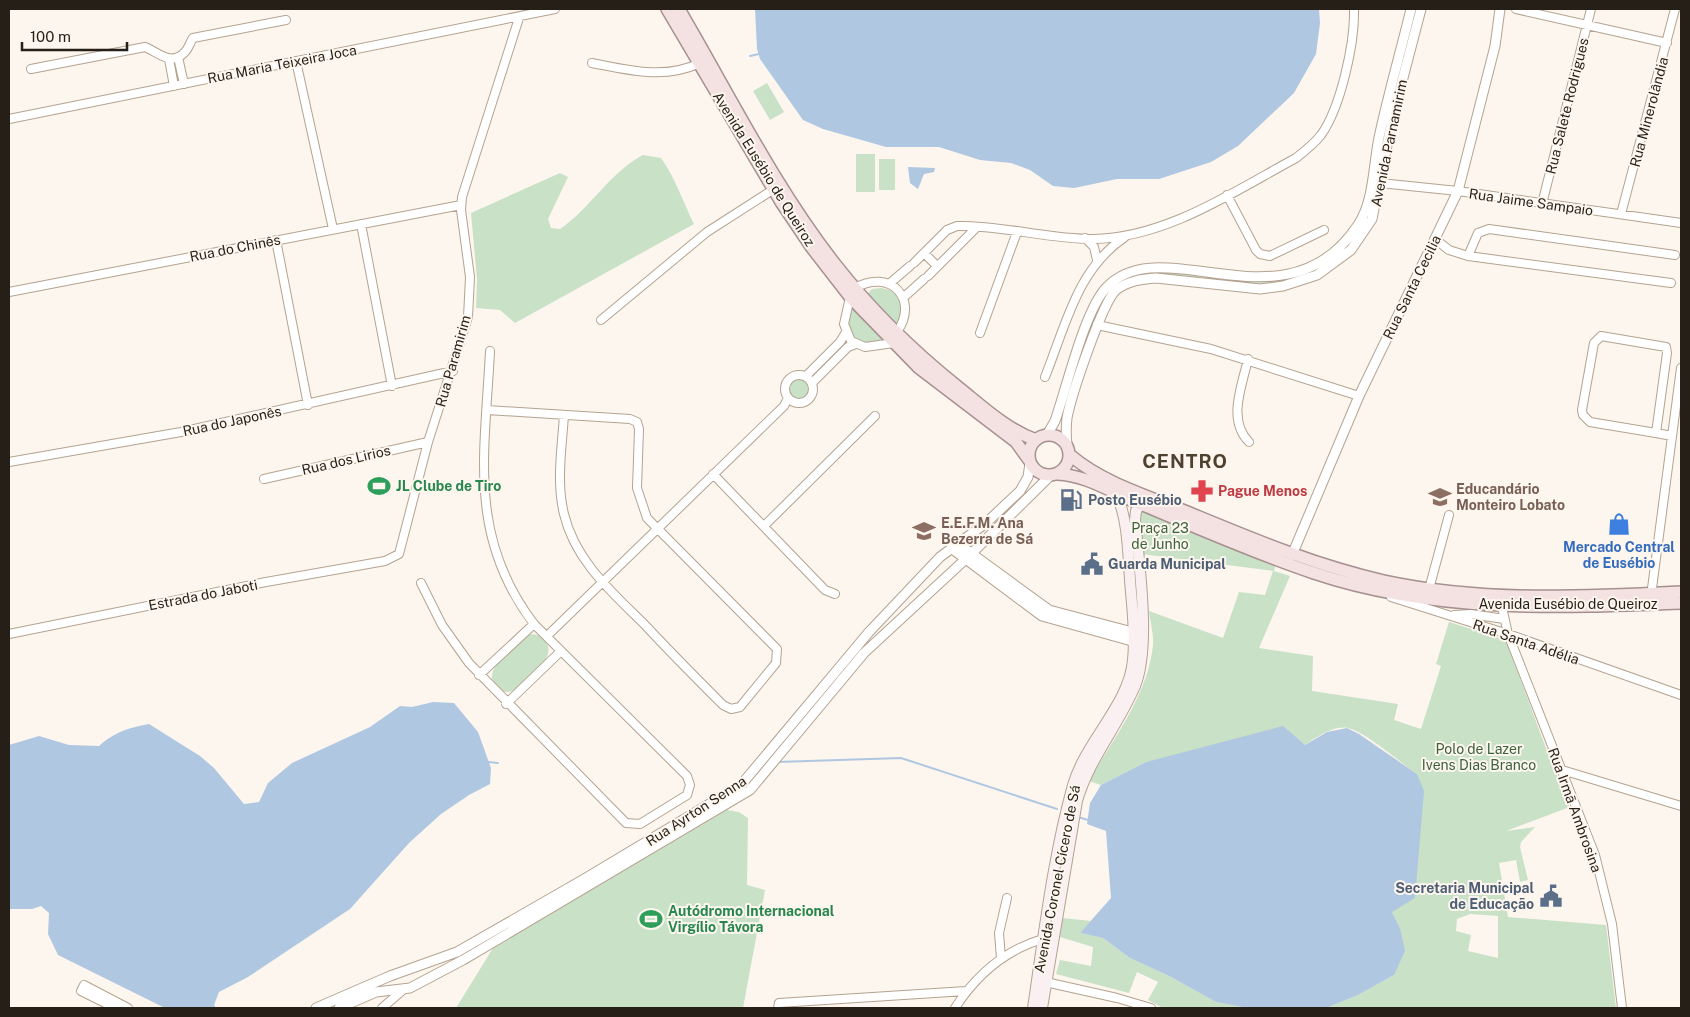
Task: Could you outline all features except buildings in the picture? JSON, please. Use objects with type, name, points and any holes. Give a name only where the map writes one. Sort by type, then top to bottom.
[{"type":"main road","name":"Avenida Eusébio de Queiroz","points":[[667,9],[774,189],[812,248],[852,293],[948,392],[1016,442],[1030,462]]},
{"type":"main road","name":"Avenida Eusébio de Queiroz","points":[[679,9],[797,209],[852,293]]},
{"type":"main road","name":"Avenida Eusébio de Queiroz","points":[[895,338],[1017,432],[1042,437]]},
{"type":"main road","points":[[1042,437],[1058,437],[1068,450],[1066,467],[1053,475],[1038,472],[1030,462],[1030,449],[1042,437]]},
{"type":"main road","name":"Avenida Eusébio de Queiroz","points":[[1068,450],[1103,477],[1292,555],[1350,573],[1479,599]]},
{"type":"main road","name":"Avenida Eusébio de Queiroz","points":[[1053,475],[1079,477],[1117,495],[1286,563],[1370,588],[1419,599],[1504,601],[1651,599],[1681,603]]},
{"type":"main road","name":"Avenida Coronel Cícero de Sá","points":[[1034,1008],[1042,981],[1077,801],[1088,770],[1135,686],[1142,660],[1123,514],[1117,495]]},
{"type":"main road","name":"Avenida Coronel Cícero de Sá","points":[[1138,638],[1135,520],[1136,511],[1140,504]]},
{"type":"main road","name":"Avenida Eusébio de Queiroz","points":[[1651,599],[1681,592]]},
{"type":"main road","name":"Avenida Coronel Cícero de Sá","points":[[1042,981],[1042,1008]]},
{"type":"street","name":"Rua Maria Teixeira Joca","points":[[9,119],[519,18],[555,9]]},
{"type":"street","points":[[889,284],[947,230],[962,226],[1085,238],[1126,236],[1164,226],[1296,158],[1310,148],[1321,134],[1336,104],[1350,54],[1354,32],[1354,9]]},
{"type":"street","name":"Avenida Parnamirim","points":[[1068,450],[1067,417],[1094,306],[1114,280],[1123,274],[1147,268],[1267,277],[1299,272],[1328,257],[1351,234],[1367,207],[1379,134],[1412,9]]},
{"type":"street","name":"Avenida Parnamirim","points":[[1042,437],[1055,421],[1108,301],[1116,290],[1139,279],[1156,278],[1260,289],[1283,286],[1317,275],[1336,263],[1351,250],[1372,219],[1393,116],[1421,9]]},
{"type":"street","name":"Rua Santa Cecilia","points":[[1292,555],[1359,396],[1458,191],[1495,46],[1500,9]]},
{"type":"street","points":[[1516,9],[1667,43]]},
{"type":"street","name":"Rua Salete Rodrigues","points":[[1542,204],[1591,9]]},
{"type":"street","name":"Rua Minerolândia","points":[[1622,214],[1675,9]]},
{"type":"street","name":"Rua Paramirim","points":[[397,557],[402,548],[428,442],[468,317],[469,263],[461,205],[519,18]]},
{"type":"street","points":[[31,69],[145,47],[161,57],[169,59],[184,53],[193,38],[286,20]]},
{"type":"street","points":[[178,57],[184,84]]},
{"type":"street","points":[[169,59],[174,86]]},
{"type":"street","points":[[296,61],[333,229]]},
{"type":"street","points":[[592,63],[651,73],[678,71],[700,63]]},
{"type":"street","name":"Rua Jaime Sampaio","points":[[1380,183],[1458,191],[1681,223]]},
{"type":"street","points":[[601,320],[707,232],[774,189]]},
{"type":"street","points":[[1227,195],[1256,250],[1265,256],[1270,256],[1324,230]]},
{"type":"street","name":"Rua do Chinês","points":[[9,292],[461,205]]},
{"type":"street","points":[[361,224],[392,386]]},
{"type":"street","points":[[962,226],[967,232],[966,238]]},
{"type":"street","points":[[903,298],[977,227]]},
{"type":"street","points":[[1468,256],[1478,233],[1489,229],[1675,255]]},
{"type":"street","points":[[980,332],[1017,232]]},
{"type":"street","points":[[1046,378],[1080,288],[1097,260],[1108,248],[1126,236]]},
{"type":"street","points":[[1085,238],[1094,247],[1097,260]]},
{"type":"street","points":[[1435,239],[1449,250],[1468,256],[1671,283]]},
{"type":"street","points":[[276,240],[308,405]]},
{"type":"street","points":[[924,253],[937,266]]},
{"type":"street","points":[[1204,282],[1205,272]]},
{"type":"street","points":[[812,383],[848,347],[856,344],[871,346],[895,338],[904,322],[906,310],[903,298],[897,289],[877,280],[866,282],[852,293],[845,312],[846,332],[856,344]]},
{"type":"street","points":[[1097,325],[1165,338],[1248,359],[1359,396]]},
{"type":"street","points":[[806,376],[832,350],[846,332]]},
{"type":"street","points":[[1656,433],[1667,353],[1666,347],[1601,336],[1597,338],[1592,352],[1583,415],[1590,422],[1672,436]]},
{"type":"street","points":[[832,350],[838,357]]},
{"type":"street","points":[[421,583],[450,638],[479,675],[626,824],[640,824],[687,795],[690,785],[687,776],[534,624],[509,587],[497,560],[489,532],[483,490],[490,351]]},
{"type":"street","points":[[1248,359],[1236,416],[1242,434],[1249,442]]},
{"type":"street","points":[[1651,599],[1681,368]]},
{"type":"street","name":"Rua do Japonês","points":[[9,462],[181,432],[308,405],[452,371]]},
{"type":"street","points":[[796,375],[806,376],[812,383],[814,392],[809,400],[796,403],[788,398],[785,389],[788,380],[796,375]]},
{"type":"street","points":[[547,636],[784,406],[788,398]]},
{"type":"street","points":[[487,410],[630,419],[637,422],[639,429],[636,481],[638,496],[648,518],[777,649],[776,663],[742,705],[734,709],[723,706],[602,582],[576,546],[564,513],[560,476],[564,415]]},
{"type":"street","points":[[764,526],[875,416]]},
{"type":"street","name":"Rua dos Lirios","points":[[264,479],[428,442]]},
{"type":"street","name":"Rua Ayrton Senna","points":[[316,1008],[390,976],[457,952],[586,878],[741,785],[754,772],[869,632],[954,546],[986,523],[1020,491],[1028,478],[1030,462]]},
{"type":"street","points":[[714,474],[825,590],[835,594]]},
{"type":"street","name":"Rua Ayrton Senna","points":[[404,990],[480,950],[750,790],[864,653],[1053,475]]},
{"type":"street","points":[[1429,588],[1449,515]]},
{"type":"street","points":[[954,546],[967,557],[1049,610],[1138,638]]},
{"type":"street","name":"Estrada do Jaboti","points":[[9,634],[266,582],[385,561],[397,557]]},
{"type":"street","name":"Rua Santa Adélia","points":[[1370,588],[1681,695]]},
{"type":"street","name":"Rua Irmã Ambrosina","points":[[1504,601],[1504,619],[1508,634],[1589,839],[1599,871],[1612,924],[1622,1008]]},
{"type":"street","points":[[1451,616],[1471,614],[1504,619]]},
{"type":"street","points":[[479,675],[534,624]]},
{"type":"street","points":[[506,704],[562,650]]},
{"type":"street","points":[[1562,770],[1681,806]]},
{"type":"street","points":[[741,785],[750,790],[754,772]]},
{"type":"street","points":[[1001,958],[999,933],[1007,898]]},
{"type":"street","points":[[955,1008],[979,976],[1001,958],[1049,938]]},
{"type":"street","points":[[390,976],[391,1001]]},
{"type":"street","points":[[1042,981],[1117,998],[1151,1008]]},
{"type":"street","points":[[116,1008],[83,988],[128,1008]]},
{"type":"street","points":[[339,1008],[370,994],[391,990],[404,990]]},
{"type":"street","points":[[382,1008],[404,990]]},
{"type":"street","points":[[778,1008],[779,1003],[966,991]]},
{"type":"green space","points":[[1414,9],[1418,9],[1375,205],[1351,247],[1315,274],[1273,284],[1215,280],[1215,276],[1272,280],[1299,275],[1331,260],[1357,234],[1369,213],[1379,151]]},
{"type":"green space","points":[[767,83],[784,112],[770,120],[753,91]]},
{"type":"green space","points":[[856,154],[875,154],[875,192],[856,192]]},
{"type":"green space","points":[[643,155],[661,158],[675,181],[694,224],[515,323],[500,310],[476,308],[477,279],[471,213],[560,173],[568,177],[548,219],[551,228],[560,229],[571,221],[620,171]]},
{"type":"green space","points":[[879,159],[895,159],[895,190],[879,190]]},
{"type":"green space","points":[[1148,270],[1199,274],[1198,278],[1162,274],[1125,281],[1097,319],[1093,317],[1108,292],[1114,286],[1127,278]]},
{"type":"green space","points":[[881,288],[897,296],[900,306],[898,324],[867,294],[872,289]]},
{"type":"green space","points":[[851,308],[881,339],[880,341],[869,343],[860,341],[854,336],[847,327]]},
{"type":"green space","points":[[800,378],[808,381],[811,389],[808,397],[800,400],[792,397],[789,389],[792,381]]},
{"type":"green space","points":[[1144,509],[1276,562],[1274,571],[1290,576],[1259,648],[1313,656],[1312,691],[1398,704],[1394,720],[1421,729],[1441,666],[1436,664],[1449,622],[1506,640],[1570,807],[1506,831],[1535,827],[1521,842],[1520,847],[1528,880],[1520,882],[1516,860],[1499,863],[1508,917],[1606,925],[1616,1008],[1326,1008],[1358,995],[1394,975],[1400,928],[1392,912],[1417,774],[1355,730],[1337,728],[1305,745],[1204,749],[1146,762],[1101,785],[1089,781],[1128,716],[1144,681],[1153,645],[1149,611],[1223,638],[1239,592],[1265,595],[1273,571],[1142,554],[1139,514]],"holes":[[[1470,914],[1498,916],[1498,958],[1468,951],[1471,935],[1456,931],[1457,919]]]},
{"type":"green space","points":[[532,634],[543,638],[548,647],[548,654],[545,660],[517,689],[507,692],[500,691],[493,682],[492,675],[495,667],[499,660],[525,636]]},
{"type":"green space","name":"Autódromo Internacional Virgílio Távora","points":[[727,810],[739,812],[748,818],[747,885],[765,890],[743,1008],[456,1008],[493,948]]},
{"type":"green space","points":[[1062,918],[1091,921],[1080,933],[1103,938],[1130,958],[1171,977],[1216,1002],[1247,1008],[1163,1008],[1148,1000],[1158,982],[1137,972],[1129,993],[1056,974],[1060,960],[1091,966],[1093,947],[1060,937]]},
{"type":"water","points":[[755,9],[1319,9],[1320,23],[1316,54],[1294,93],[1238,146],[1211,162],[1159,179],[1117,179],[1074,188],[1053,186],[1030,170],[1011,163],[980,160],[939,147],[886,147],[823,129],[803,120],[760,59],[757,49]]},
{"type":"water","points":[[908,167],[935,168],[934,172],[924,174],[918,189],[910,183]]},
{"type":"water","points":[[433,702],[454,703],[478,732],[491,768],[490,784],[469,795],[441,814],[409,843],[350,909],[248,977],[219,992],[214,1005],[216,1008],[165,1008],[58,955],[48,934],[49,913],[41,906],[32,909],[9,909],[9,745],[39,736],[69,745],[99,746],[122,731],[149,724],[200,756],[214,768],[244,804],[259,802],[268,783],[292,763],[370,727],[400,706],[412,707]]},
{"type":"water","points":[[1283,726],[1305,745],[1327,732],[1347,728],[1359,734],[1417,774],[1424,791],[1415,898],[1392,912],[1400,928],[1405,951],[1394,975],[1358,995],[1326,1008],[1247,1008],[1216,1002],[1171,977],[1130,958],[1103,938],[1080,933],[1111,898],[1106,831],[1087,824],[1090,803],[1101,785],[1146,762]]},
{"type":"waterway","points":[[750,56],[759,54]]},
{"type":"waterway","points":[[777,762],[901,758],[1057,809]]},
{"type":"waterway","points":[[488,762],[498,763]]},
{"type":"waterway","points":[[1078,817],[1088,820]]},
{"type":"place","name":"JL Clube de Tiro","points":[[379,486]]},
{"type":"place","name":"Pague Menos","points":[[1202,491]]},
{"type":"place","name":"Educandário Monteiro Lobato","points":[[1440,497]]},
{"type":"place","name":"Posto Eusébio","points":[[1071,500]]},
{"type":"place","name":"Mercado Central de Eusébio","points":[[1619,524]]},
{"type":"place","name":"E.E.F.M. Ana Bezerra de Sá","points":[[924,531]]},
{"type":"place","name":"Guarda Municipal","points":[[1092,564]]},
{"type":"place","name":"Secretaria Municipal de Educação","points":[[1551,896]]},
{"type":"place","name":"Autódromo Internacional Virgílio Távora","points":[[651,919]]},
{"type":"district","name":"CENTRO","points":[[1185,461]]},
{"type":"park label","name":"Praça 23 de Junho","points":[[1160,536]]},
{"type":"park label","name":"Polo de Lazer Ivens Dias Branco","points":[[1479,758]]}]
